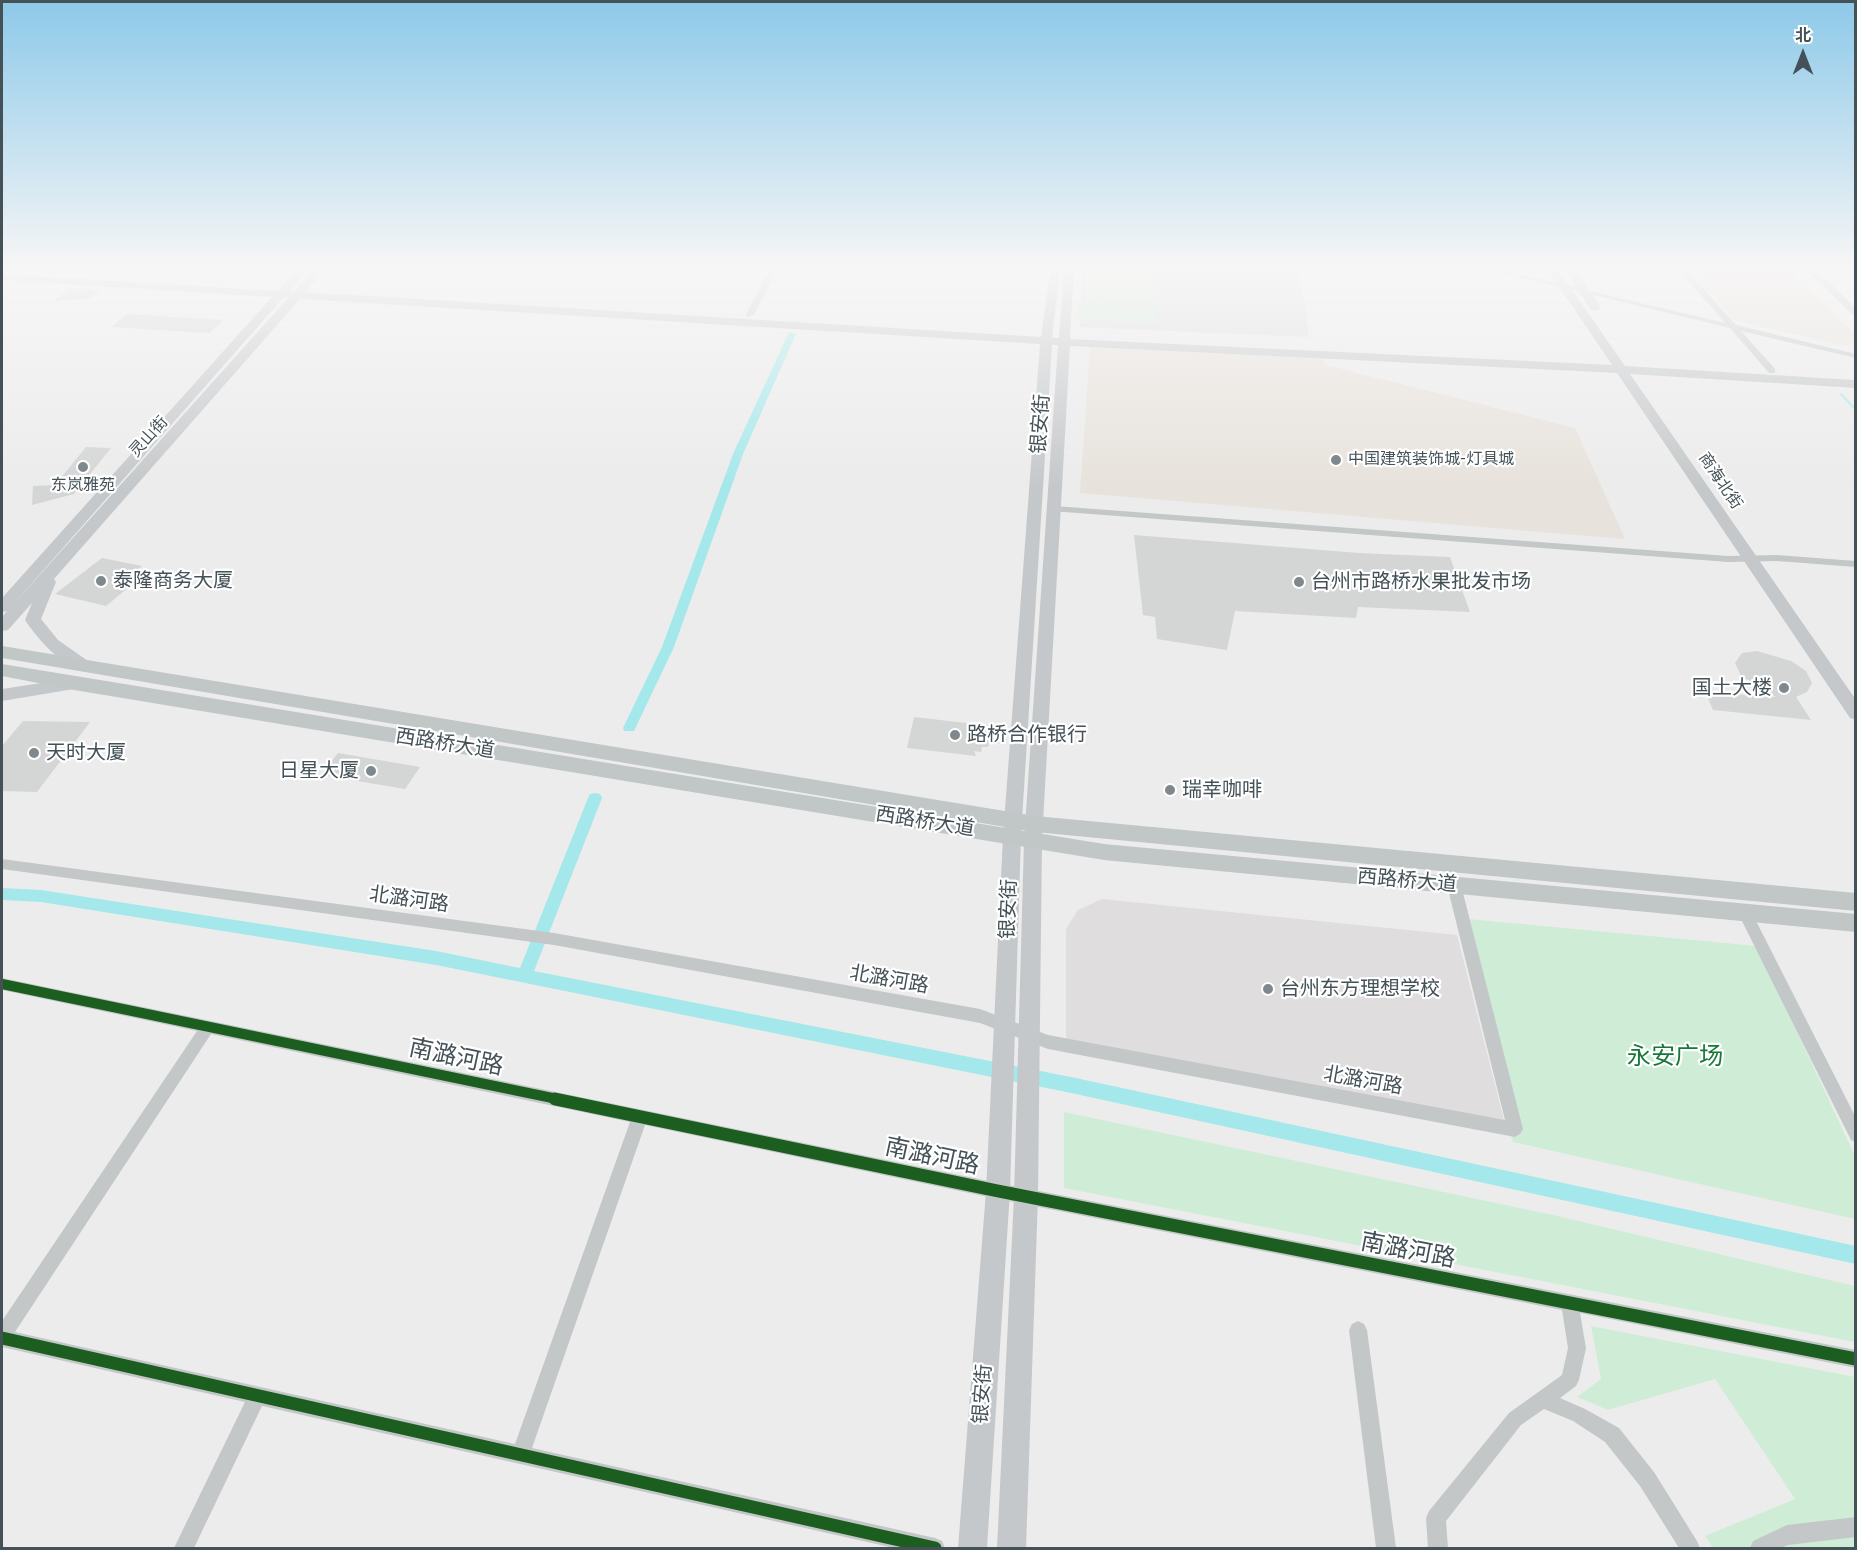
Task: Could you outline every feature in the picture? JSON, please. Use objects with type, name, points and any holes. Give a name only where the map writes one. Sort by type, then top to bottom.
[{"type":"main road","name":"灵山街","points":[[2,607],[245,342]]},
{"type":"main road","name":"灵山街","points":[[2,626],[52,572],[249,342]]},
{"type":"main road","name":"银安街","points":[[1011,1548],[1026,1196],[1034,832],[1041,680],[1054,509],[1055,342]]},
{"type":"main road","name":"银安街","points":[[972,1548],[998,1191],[1012,828],[1055,342]]},
{"type":"main road","points":[[1160,342],[1856,376]]},
{"type":"main road","name":"商海北街","points":[[1608,342],[1758,558],[1856,692]]},
{"type":"main road","name":"商海北街","points":[[1612,342],[1626,366]]},
{"type":"main road","points":[[1626,366],[1856,384]]},
{"type":"main road","name":"商海北街","points":[[1758,558],[1856,714]]},
{"type":"main road","points":[[52,572],[33,620],[52,644],[85,667]]},
{"type":"main road","points":[[2,590],[32,573]]},
{"type":"main road","name":"西路桥大道","points":[[2,652],[1034,832],[1856,902]]},
{"type":"main road","name":"西路桥大道","points":[[2,670],[74,684],[1012,828]]},
{"type":"main road","points":[[2,695],[74,684]]},
{"type":"main road","name":"西路桥大道","points":[[1034,832],[1104,852],[1856,923]]},
{"type":"street","points":[[1747,342],[1772,371]]},
{"type":"street","points":[[1800,342],[1856,356]]},
{"type":"street","points":[[1054,509],[1704,558],[1758,558],[1856,564]]},
{"type":"street","name":"北潞河路","points":[[2,864],[554,939],[980,1016],[1004,1033],[1029,1041],[1048,1042],[1515,1129],[1454,885]]},
{"type":"street","points":[[1745,913],[1856,1135]]},
{"type":"street","name":"南潞河路","points":[[2,984],[998,1191],[1856,1359]]},
{"type":"street","points":[[208,1027],[2,1337],[936,1548]]},
{"type":"street","points":[[520,1455],[640,1116]]},
{"type":"street","points":[[1438,1548],[1436,1518],[1515,1419],[1570,1380],[1577,1348],[1569,1302]]},
{"type":"street","points":[[1358,1330],[1386,1548]]},
{"type":"street","points":[[184,1548],[257,1396]]},
{"type":"street","points":[[1543,1400],[1579,1415],[1612,1435],[1647,1479],[1690,1548]]},
{"type":"street","points":[[1760,1548],[1787,1535],[1856,1527]]},
{"type":"shaded area","points":[[1828,342],[1854,342],[1844,346]]},
{"type":"shaded area","name":"中国建筑装饰城-灯具城","points":[[1090,347],[1323,358],[1326,365],[1575,428],[1625,539],[1080,493]]},
{"type":"shaded area","name":"台州东方理想学校","points":[[1102,899],[1457,935],[1504,1120],[1066,1042],[1066,929],[1078,910]]},
{"type":"green space","name":"永安广场","points":[[1458,918],[1757,946],[1855,1156],[1855,1219],[1513,1142]]},
{"type":"green space","points":[[1064,1112],[1553,1215],[1855,1286],[1855,1342],[1064,1188]]},
{"type":"green space","points":[[1591,1326],[1855,1377],[1855,1548],[1713,1548],[1705,1536],[1795,1499],[1715,1379],[1608,1410],[1577,1397],[1601,1379]]},
{"type":"building","name":"东岚雅苑","points":[[86,447],[111,448],[74,494],[32,505],[33,486],[55,485]]},
{"type":"building","name":"台州市路桥水果批发市场","points":[[1134,535],[1359,553],[1450,557],[1470,612],[1358,607],[1356,618],[1235,611],[1227,650],[1157,639],[1155,617],[1143,615]]},
{"type":"building","name":"泰隆商务大厦","points":[[102,558],[142,566],[125,580],[135,582],[106,606],[55,594]]},
{"type":"building","name":"国土大楼","points":[[1757,651],[1791,661],[1806,671],[1812,683],[1807,692],[1796,697],[1811,720],[1713,710],[1705,692],[1776,697],[1741,676],[1735,663],[1742,653]]},
{"type":"building","name":"路桥合作银行","points":[[914,717],[1001,727],[999,744],[989,743],[988,747],[982,747],[981,752],[974,751],[976,756],[907,748]]},
{"type":"building","name":"天时大厦","points":[[23,721],[90,722],[37,792],[2,791],[2,746]]},
{"type":"building","name":"日星大厦","points":[[338,753],[420,767],[405,789],[321,775]]},
{"type":"waterway","points":[[629,728],[668,647],[738,454],[788,342]]},
{"type":"waterway","points":[[1841,394],[1856,410]]},
{"type":"waterway","points":[[525,976],[595,798]]},
{"type":"waterway","points":[[2,894],[41,896],[436,958],[525,976]]},
{"type":"waterway","points":[[525,976],[1071,1085],[1856,1255]]},
{"type":"cycle path","points":[[2,984],[998,1191],[1856,1359]]},
{"type":"cycle path","points":[[2,1338],[935,1548]]},
{"type":"place","name":"中国建筑装饰城-灯具城","points":[[1336,460]]},
{"type":"place","name":"东岚雅苑","points":[[83,467]]},
{"type":"place","name":"泰隆商务大厦","points":[[101,581]]},
{"type":"place","name":"台州市路桥水果批发市场","points":[[1299,582]]},
{"type":"place","name":"国土大楼","points":[[1784,688]]},
{"type":"place","name":"路桥合作银行","points":[[955,735]]},
{"type":"place","name":"天时大厦","points":[[34,753]]},
{"type":"place","name":"日星大厦","points":[[371,771]]},
{"type":"place","name":"瑞幸咖啡","points":[[1170,790]]},
{"type":"place","name":"台州东方理想学校","points":[[1268,989]]}]
